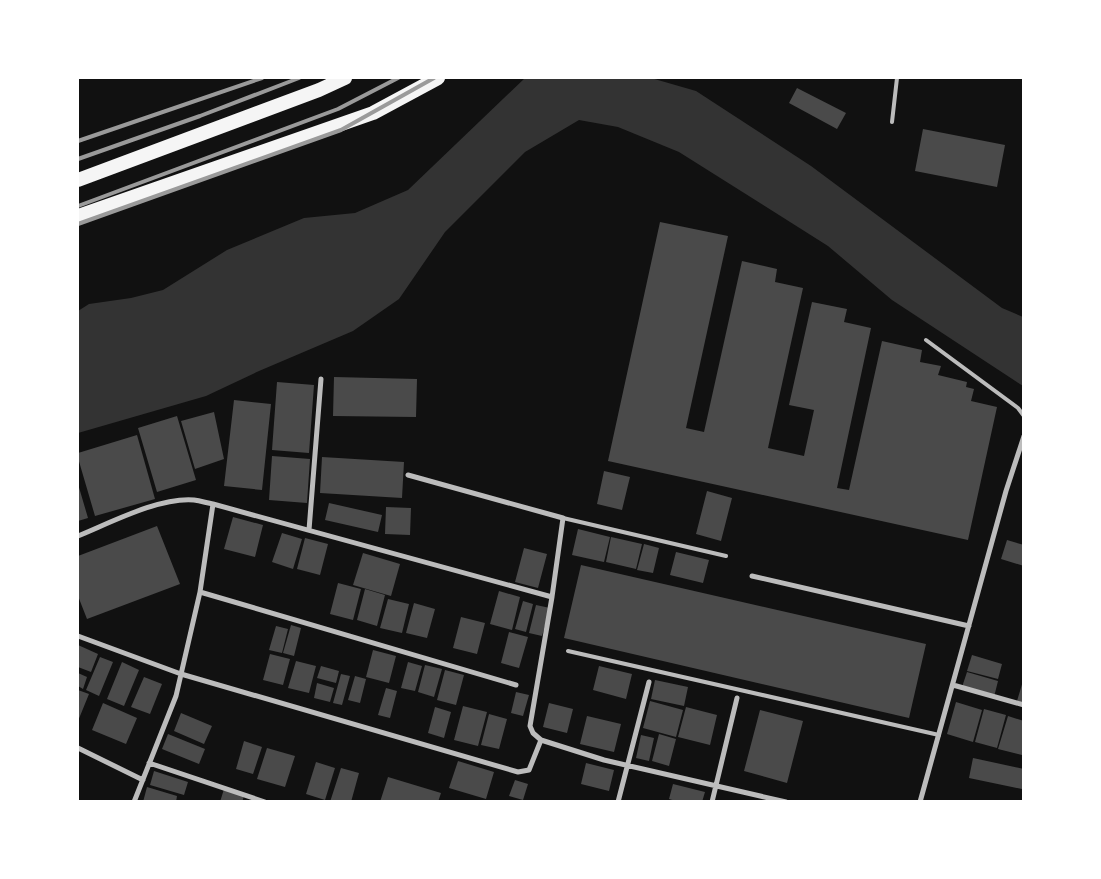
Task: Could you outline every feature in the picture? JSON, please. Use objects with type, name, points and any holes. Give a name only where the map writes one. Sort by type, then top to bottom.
[{"type":"highway","points":[[78,180],[319,90],[345,78]]},
{"type":"highway","points":[[78,216],[373,113],[438,78]]},
{"type":"street","points":[[309,530],[321,379]]},
{"type":"street","points":[[920,802],[1006,492],[1024,436]]},
{"type":"street","points":[[408,474],[563,518],[552,597],[530,726],[541,740],[627,765],[786,802]]},
{"type":"street","points":[[78,536],[158,505],[173,501],[194,500],[552,597]]},
{"type":"street","points":[[134,802],[176,696],[200,592],[213,504]]},
{"type":"street","points":[[752,576],[969,626]]},
{"type":"street","points":[[200,592],[516,684]]},
{"type":"street","points":[[78,636],[181,674],[518,772],[529,770],[541,740]]},
{"type":"street","points":[[618,802],[649,682]]},
{"type":"street","points":[[953,686],[1024,705]]},
{"type":"street","points":[[712,802],[737,698]]},
{"type":"street","points":[[78,748],[143,780]]},
{"type":"street","points":[[149,763],[264,802]]},
{"type":"lane","points":[[892,122],[897,78]]},
{"type":"lane","points":[[926,340],[1018,408],[1024,416]]},
{"type":"lane","points":[[563,518],[726,556]]},
{"type":"lane","points":[[568,651],[939,735]]},
{"type":"shaded area","points":[[525,78],[651,78],[696,91],[811,166],[1002,308],[1023,317],[1023,386],[892,300],[828,246],[679,152],[618,127],[579,120],[525,152],[445,232],[399,299],[353,331],[206,396],[78,433],[78,311],[89,304],[131,298],[163,290],[227,250],[304,218],[355,213],[408,190]]},
{"type":"building","points":[[797,88],[846,113],[837,129],[789,103]]},
{"type":"building","points":[[923,129],[1005,145],[997,187],[915,171]]},
{"type":"building","points":[[660,222],[728,236],[686,428],[704,432],[742,261],[777,269],[775,282],[803,288],[768,448],[804,456],[814,410],[789,405],[812,302],[847,309],[844,322],[871,328],[837,488],[849,490],[882,341],[922,350],[920,362],[941,366],[938,375],[967,382],[966,387],[974,389],[971,401],[997,407],[968,540],[608,461]]},
{"type":"building","points":[[334,377],[417,379],[416,417],[333,416]]},
{"type":"building","points":[[277,382],[314,385],[309,453],[272,450]]},
{"type":"building","points":[[234,400],[271,404],[262,490],[224,486]]},
{"type":"building","points":[[214,412],[224,459],[195,469],[181,421]]},
{"type":"building","points":[[177,416],[196,480],[157,492],[138,428]]},
{"type":"building","points":[[137,435],[155,499],[95,516],[78,453]]},
{"type":"building","points":[[272,456],[310,459],[307,503],[269,500]]},
{"type":"building","points":[[322,457],[404,462],[402,498],[320,493]]},
{"type":"building","points":[[604,471],[630,477],[622,510],[597,504]]},
{"type":"building","points":[[78,484],[88,518],[78,521]]},
{"type":"building","points":[[707,491],[732,498],[721,541],[696,534]]},
{"type":"building","points":[[329,503],[382,515],[378,532],[325,520]]},
{"type":"building","points":[[386,507],[411,508],[410,535],[385,534]]},
{"type":"building","points":[[233,517],[263,525],[255,557],[224,549]]},
{"type":"building","points":[[157,526],[180,584],[87,619],[78,596],[78,556]]},
{"type":"building","points":[[578,529],[610,537],[604,562],[572,555]]},
{"type":"building","points":[[282,533],[302,539],[293,569],[272,562]]},
{"type":"building","points":[[611,537],[642,544],[636,569],[606,562]]},
{"type":"building","points":[[305,538],[328,544],[320,575],[297,569]]},
{"type":"building","points":[[1007,540],[1024,545],[1024,566],[1001,559]]},
{"type":"building","points":[[644,544],[659,548],[653,573],[637,570]]},
{"type":"building","points":[[524,548],[547,554],[538,588],[515,582]]},
{"type":"building","points":[[676,552],[709,560],[703,583],[670,575]]},
{"type":"building","points":[[363,553],[400,564],[391,596],[353,585]]},
{"type":"building","points":[[581,565],[926,644],[909,718],[564,638]]},
{"type":"building","points":[[338,583],[361,589],[353,620],[330,614]]},
{"type":"building","points":[[365,589],[385,595],[377,626],[357,620]]},
{"type":"building","points":[[499,591],[520,597],[512,630],[490,624]]},
{"type":"building","points":[[388,599],[409,604],[402,633],[380,628]]},
{"type":"building","points":[[523,601],[533,604],[526,632],[515,629]]},
{"type":"building","points":[[414,603],[435,609],[427,638],[406,633]]},
{"type":"building","points":[[536,605],[550,608],[542,636],[529,633]]},
{"type":"building","points":[[461,617],[485,623],[477,654],[453,648]]},
{"type":"building","points":[[291,625],[301,628],[294,656],[283,653]]},
{"type":"building","points":[[276,626],[288,629],[282,653],[269,650]]},
{"type":"building","points":[[509,632],[528,637],[519,668],[501,663]]},
{"type":"building","points":[[78,645],[98,654],[91,672],[78,667]]},
{"type":"building","points":[[373,650],[396,656],[389,683],[366,677]]},
{"type":"building","points":[[270,654],[290,659],[283,685],[263,680]]},
{"type":"building","points":[[972,655],[1002,664],[998,679],[967,671]]},
{"type":"building","points":[[100,657],[113,662],[99,696],[86,690]]},
{"type":"building","points":[[296,661],[316,666],[309,693],[288,688]]},
{"type":"building","points":[[122,662],[139,670],[124,706],[107,699]]},
{"type":"building","points":[[408,662],[422,666],[415,691],[401,688]]},
{"type":"building","points":[[425,665],[442,669],[434,697],[418,692]]},
{"type":"building","points":[[321,666],[339,671],[336,683],[317,678]]},
{"type":"building","points":[[599,666],[632,674],[626,699],[593,690]]},
{"type":"building","points":[[445,670],[464,675],[456,705],[437,700]]},
{"type":"building","points":[[967,672],[998,681],[994,697],[962,687]]},
{"type":"building","points":[[78,673],[87,677],[83,689],[78,686]]},
{"type":"building","points":[[341,674],[350,676],[342,705],[333,703]]},
{"type":"building","points":[[355,676],[366,679],[360,703],[348,700]]},
{"type":"building","points":[[144,677],[162,684],[150,714],[131,707]]},
{"type":"building","points":[[655,680],[688,687],[684,706],[651,699]]},
{"type":"building","points":[[1024,681],[1024,703],[1017,701]]},
{"type":"building","points":[[317,683],[334,688],[330,702],[314,698]]},
{"type":"building","points":[[386,688],[397,691],[390,718],[378,715]]},
{"type":"building","points":[[78,690],[89,694],[78,721]]},
{"type":"building","points":[[516,692],[529,695],[523,716],[511,713]]},
{"type":"building","points":[[650,701],[683,710],[676,737],[643,728]]},
{"type":"building","points":[[956,702],[982,710],[973,742],[947,734]]},
{"type":"building","points":[[103,703],[137,718],[126,744],[92,730]]},
{"type":"building","points":[[549,703],[573,709],[567,733],[543,727]]},
{"type":"building","points":[[463,706],[487,712],[478,746],[454,740]]},
{"type":"building","points":[[435,707],[451,712],[444,738],[428,733]]},
{"type":"building","points":[[686,707],[717,715],[710,745],[678,737]]},
{"type":"building","points":[[984,709],[1006,715],[997,748],[975,742]]},
{"type":"building","points":[[760,710],[803,721],[787,783],[744,771]]},
{"type":"building","points":[[181,713],[212,726],[204,744],[174,731]]},
{"type":"building","points":[[489,714],[507,719],[499,749],[481,745]]},
{"type":"building","points":[[587,716],[621,724],[614,752],[580,744]]},
{"type":"building","points":[[1008,716],[1024,721],[1024,748],[1022,755],[998,749]]},
{"type":"building","points":[[168,734],[205,749],[199,764],[162,749]]},
{"type":"building","points":[[659,734],[676,739],[669,766],[652,761]]},
{"type":"building","points":[[641,735],[654,738],[649,761],[636,758]]},
{"type":"building","points":[[244,741],[262,747],[253,774],[236,769]]},
{"type":"building","points":[[267,748],[295,756],[285,787],[257,779]]},
{"type":"building","points":[[973,758],[1024,769],[1022,789],[969,778]]},
{"type":"building","points":[[458,761],[494,772],[486,799],[449,788]]},
{"type":"building","points":[[316,762],[335,768],[325,800],[306,794]]},
{"type":"building","points":[[586,763],[614,770],[609,791],[581,784]]},
{"type":"building","points":[[341,768],[359,773],[351,802],[330,802]]},
{"type":"building","points":[[154,771],[188,782],[184,795],[150,785]]},
{"type":"building","points":[[388,777],[441,793],[438,802],[380,802]]},
{"type":"building","points":[[515,780],[528,784],[523,800],[509,796]]},
{"type":"building","points":[[673,784],[705,792],[702,802],[679,802],[669,799]]},
{"type":"building","points":[[147,787],[177,796],[176,802],[143,802]]},
{"type":"building","points":[[224,789],[244,796],[242,802],[220,802]]},
{"type":"railway","points":[[78,141],[262,78]]},
{"type":"railway","points":[[78,159],[200,116],[299,78]]},
{"type":"railway","points":[[78,206],[338,109],[398,78]]},
{"type":"railway","points":[[78,224],[341,130],[434,78]]}]
